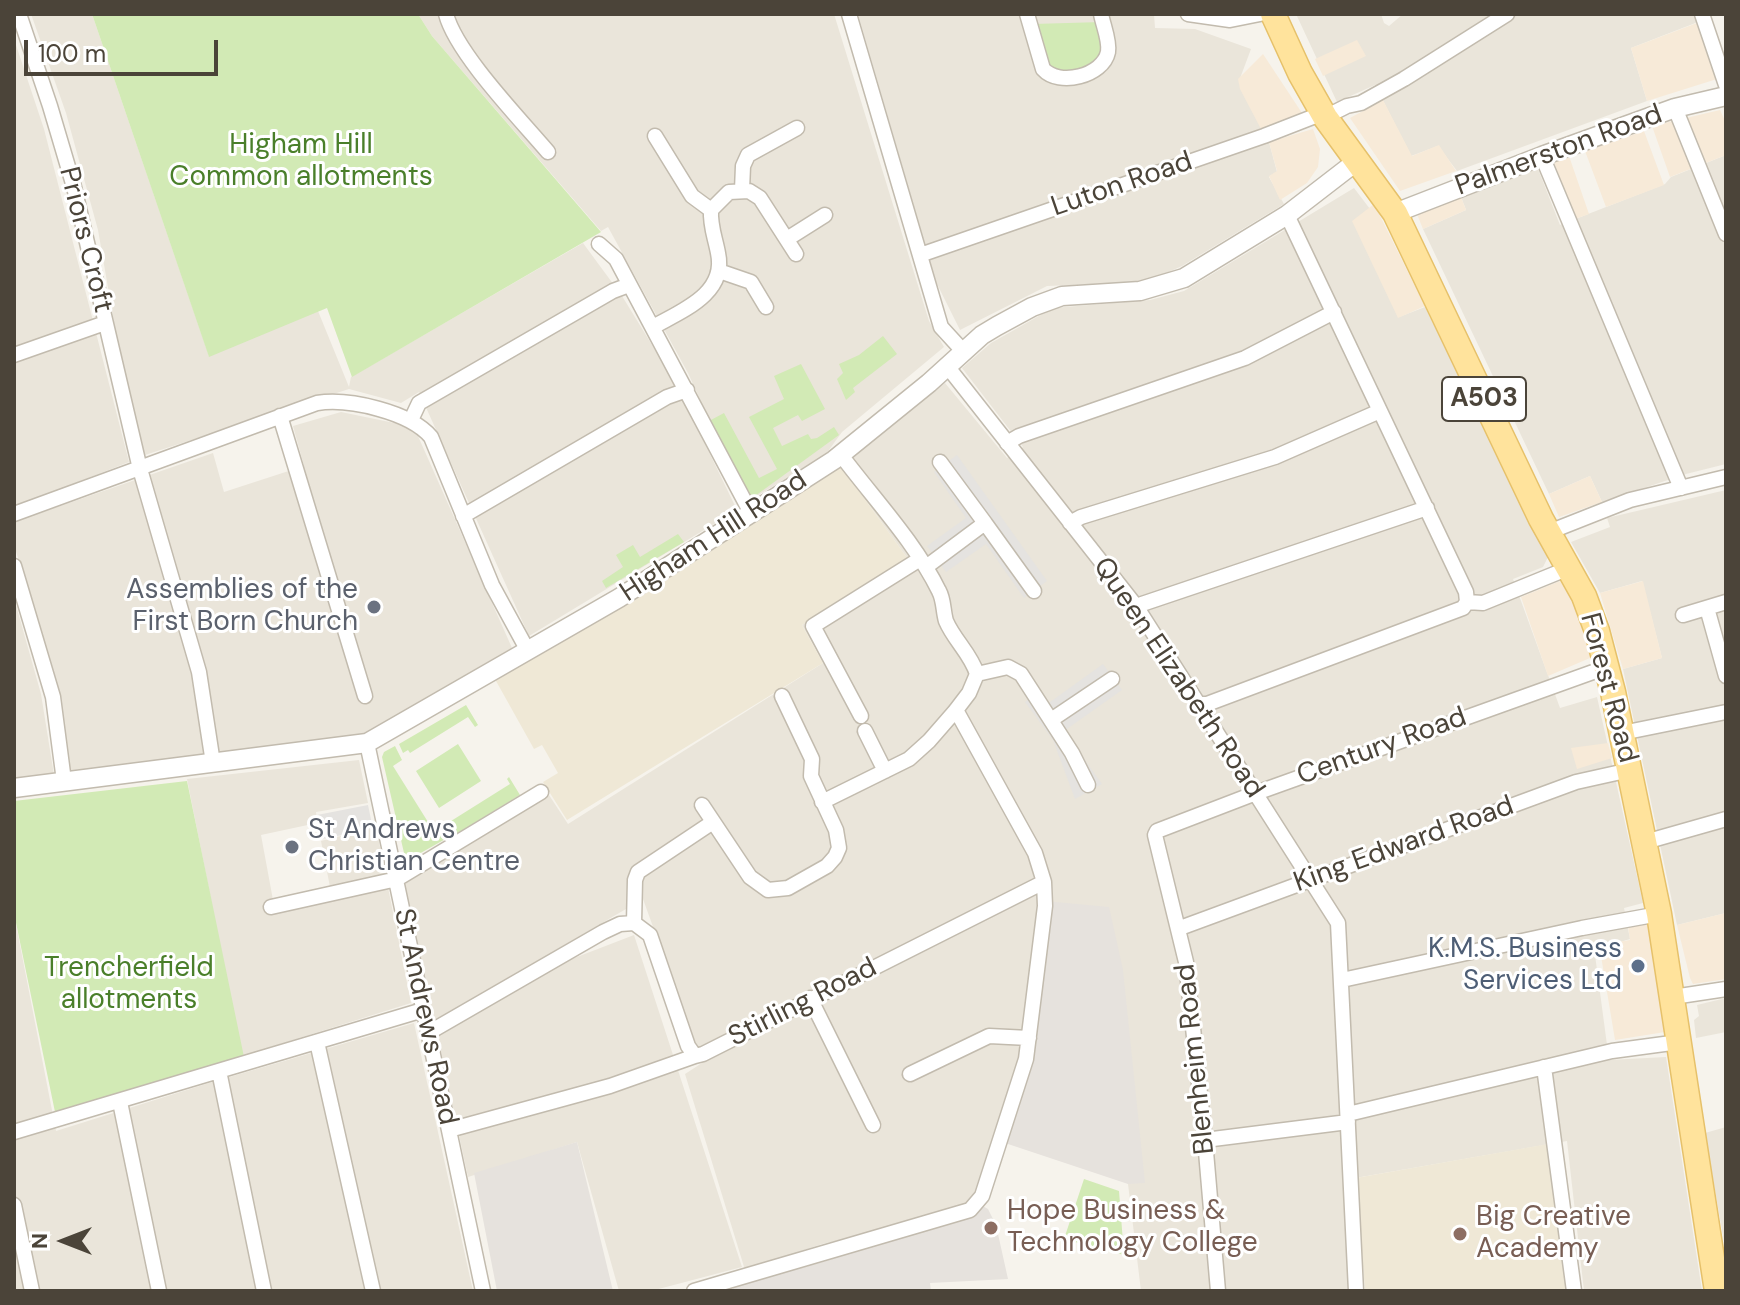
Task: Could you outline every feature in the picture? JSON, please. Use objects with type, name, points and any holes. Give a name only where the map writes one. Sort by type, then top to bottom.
[{"type":"main road","name":"Forest Road","points":[[1273,14],[1293,59],[1324,115],[1395,213],[1591,614],[1622,733],[1659,914],[1717,1291]]},
{"type":"street","name":"Priors Croft","points":[[19,14],[74,187],[140,469],[199,672],[213,763]]},
{"type":"street","points":[[446,14],[475,66],[548,152]]},
{"type":"street","points":[[835,14],[859,14]]},
{"type":"street","points":[[849,14],[941,327],[963,351]]},
{"type":"street","points":[[1027,14],[1043,69],[1049,75],[1064,79],[1103,64],[1108,47],[1101,14]]},
{"type":"street","points":[[1188,14],[1230,20],[1260,14]]},
{"type":"street","name":"Luton Road","points":[[920,255],[1361,103],[1507,14]]},
{"type":"street","points":[[1702,14],[1726,85]]},
{"type":"street","name":"Palmerston Road","points":[[1395,213],[1675,108],[1726,96]]},
{"type":"street","points":[[1675,108],[1726,234]]},
{"type":"street","points":[[742,190],[743,166],[748,155],[797,128]]},
{"type":"street","points":[[655,136],[692,196],[711,210]]},
{"type":"street","points":[[1542,156],[1681,488]]},
{"type":"street","name":"Higham Hill Road","points":[[14,788],[367,743],[619,598],[841,455],[963,351],[997,326],[1048,300],[1075,294],[1140,291],[1184,278],[1287,215],[1357,161]]},
{"type":"street","points":[[653,327],[699,300],[714,284],[719,271],[710,224],[711,210],[729,192],[742,190],[760,198],[796,254]]},
{"type":"street","points":[[787,239],[825,215]]},
{"type":"street","points":[[1198,704],[1222,699],[1463,608],[1467,602],[1466,592],[1427,508],[1287,215]]},
{"type":"street","points":[[599,244],[616,259],[751,513]]},
{"type":"street","points":[[719,271],[751,282],[766,307]]},
{"type":"street","points":[[411,420],[419,403],[613,291],[629,285]]},
{"type":"street","points":[[1007,443],[1019,436],[1245,358],[1334,312]]},
{"type":"street","points":[[14,355],[105,323]]},
{"type":"street","name":"Queen Elizabeth Road","points":[[947,366],[1136,606],[1338,923],[1342,980]]},
{"type":"street","points":[[463,516],[667,397],[687,390]]},
{"type":"street","points":[[14,514],[317,403],[339,401],[411,420],[421,425],[431,437],[492,585],[528,651]]},
{"type":"street","points":[[1070,523],[1275,457],[1380,411]]},
{"type":"street","points":[[280,416],[365,696]]},
{"type":"street","points":[[822,802],[909,759],[956,710],[969,693],[977,674],[974,663],[946,620],[941,595],[923,563],[841,455]]},
{"type":"street","points":[[940,462],[1034,591]]},
{"type":"street","points":[[1549,532],[1630,500],[1726,477]]},
{"type":"street","points":[[1136,606],[1427,508]]},
{"type":"street","points":[[861,716],[813,626],[923,563],[985,523]]},
{"type":"street","points":[[14,566],[53,697],[64,781]]},
{"type":"street","points":[[1467,602],[1483,603],[1569,568]]},
{"type":"street","points":[[1683,615],[1726,602]]},
{"type":"street","points":[[1707,608],[1726,676]]},
{"type":"street","points":[[977,674],[1008,667],[1021,674],[1088,785]]},
{"type":"street","name":"Century Road","points":[[1157,831],[1607,667]]},
{"type":"street","points":[[1051,720],[1112,679]]},
{"type":"street","points":[[702,805],[750,877],[759,885],[777,891],[788,888],[827,866],[835,857],[839,848],[836,830],[811,776],[812,759],[782,696]]},
{"type":"street","points":[[694,1291],[724,1287],[970,1210],[982,1196],[1017,1090],[1029,1038],[1045,906],[1044,882],[1035,853],[956,710]]},
{"type":"street","points":[[1622,733],[1726,712]]},
{"type":"street","points":[[865,731],[885,771]]},
{"type":"street","name":"St Andrews Road","points":[[367,743],[483,1291]]},
{"type":"street","name":"King Edward Road","points":[[1180,928],[1576,782],[1630,770]]},
{"type":"street","points":[[271,907],[397,879],[541,792]]},
{"type":"street","points":[[1645,842],[1726,819]]},
{"type":"street","points":[[428,1033],[603,932],[620,924],[634,923],[638,872],[713,822]]},
{"type":"street","name":"Blenheim Road","points":[[1157,831],[1155,835],[1180,928],[1205,1140],[1218,1291]]},
{"type":"street","name":"Stirling Road","points":[[634,923],[650,935],[688,1046],[695,1056],[1044,882]]},
{"type":"street","points":[[1356,1291],[1342,980],[1659,914]]},
{"type":"street","points":[[1673,997],[1726,989]]},
{"type":"street","points":[[810,998],[873,1125]]},
{"type":"street","points":[[14,1132],[423,1010]]},
{"type":"street","points":[[910,1074],[989,1036],[1029,1038]]},
{"type":"street","points":[[317,1042],[373,1291]]},
{"type":"street","points":[[1205,1140],[1348,1118],[1612,1051],[1679,1042]]},
{"type":"street","points":[[449,1130],[610,1086],[695,1056]]},
{"type":"street","points":[[1544,1067],[1574,1291]]},
{"type":"street","points":[[219,1071],[264,1291]]},
{"type":"street","points":[[120,1102],[159,1291]]},
{"type":"street","points":[[14,1205],[32,1291]]},
{"type":"shaded area","points":[[31,14],[92,14],[209,356],[318,311],[349,387],[351,377],[583,243],[622,296],[676,384],[737,510],[529,636],[419,392],[401,403],[349,389],[145,455],[122,368],[98,230],[66,113]]},
{"type":"shaded area","points":[[418,14],[834,14],[929,321],[944,347],[842,432],[826,454],[752,499],[608,227],[601,231],[432,36]]},
{"type":"shaded area","points":[[858,14],[1154,14],[1155,28],[1195,29],[1251,49],[1239,81],[1269,142],[1277,172],[1269,177],[1284,204],[1182,266],[1146,282],[1047,286],[960,330],[936,282]]},
{"type":"shaded area","points":[[1296,14],[1381,14],[1384,23],[1389,26],[1403,14],[1694,14],[1698,22],[1631,48],[1647,101],[1457,171],[1438,146],[1411,156],[1375,85],[1337,102]]},
{"type":"shaded area","points":[[1697,23],[1717,79],[1647,101],[1631,48]]},
{"type":"shaded area","points":[[14,39],[44,129],[129,462],[14,507]]},
{"type":"shaded area","points":[[1357,40],[1366,56],[1323,76],[1315,59]]},
{"type":"shaded area","points":[[1263,54],[1302,113],[1261,129],[1238,79]]},
{"type":"shaded area","points":[[1383,100],[1412,156],[1439,145],[1456,171],[1400,191],[1350,118]]},
{"type":"shaded area","points":[[1720,110],[1726,123],[1726,155],[1670,177],[1652,126]]},
{"type":"shaded area","points":[[1313,129],[1320,149],[1318,167],[1307,183],[1280,200],[1269,176],[1277,171],[1269,142]]},
{"type":"shaded area","points":[[1644,131],[1664,185],[1606,207],[1585,151]]},
{"type":"shaded area","points":[[1726,155],[1726,464],[1602,502],[1590,476],[1549,494],[1423,229],[1466,210],[1461,197],[1538,169],[1560,225],[1665,184],[1671,177]]},
{"type":"shaded area","points":[[1569,156],[1589,214],[1575,219],[1554,162]]},
{"type":"shaded area","points":[[1354,188],[1370,209],[1399,317],[1425,307],[1548,557],[1543,567],[1513,579],[1560,708],[1597,697],[1643,903],[1624,908],[1630,939],[1620,942],[1619,949],[1595,955],[1609,1060],[1666,1057],[1702,1291],[1584,1291],[1567,1141],[1344,1180],[1348,1291],[1141,1291],[1128,1184],[1028,1056],[972,1210],[822,1244],[745,1270],[685,1074],[702,1063],[643,899],[433,1022],[403,885],[547,792],[568,824],[823,663],[802,625],[908,559],[838,462],[945,383],[1007,458],[1023,447],[962,368],[991,343],[1053,308],[1150,300],[1184,291]]},
{"type":"shaded area","points":[[1461,197],[1466,210],[1423,229],[1417,214]]},
{"type":"shaded area","points":[[1374,204],[1425,306],[1398,318],[1352,221]]},
{"type":"shaded area","points":[[341,412],[414,427],[512,648],[364,734],[68,771],[60,694],[14,545],[14,522],[213,453],[224,492],[304,466],[293,426]]},
{"type":"shaded area","points":[[957,455],[1047,581],[1024,598],[986,544],[946,572],[927,546],[966,518],[934,472]]},
{"type":"shaded area","points":[[838,462],[908,559],[802,625],[823,663],[567,820],[543,782],[558,773],[542,745],[534,749],[491,672]]},
{"type":"shaded area","points":[[1590,476],[1602,502],[1559,517],[1549,494]]},
{"type":"shaded area","points":[[1726,490],[1726,913],[1677,925],[1623,669],[1662,658],[1642,581],[1600,593],[1571,542],[1610,527],[1607,518]]},
{"type":"shaded area","points":[[1560,581],[1571,598],[1587,639],[1590,658],[1548,676],[1521,597]]},
{"type":"shaded area","points":[[1643,581],[1662,658],[1623,669],[1600,593]]},
{"type":"shaded area","points":[[14,598],[41,694],[54,775],[14,779]]},
{"type":"shaded area","points":[[1103,664],[1122,690],[1064,731],[1102,784],[1075,799],[1053,740],[1025,702],[1037,693],[1046,705]]},
{"type":"shaded area","points":[[1608,743],[1612,758],[1577,769],[1571,748]]},
{"type":"shaded area","points":[[359,760],[368,803],[316,812],[317,823],[261,835],[273,900],[330,887],[321,841],[376,827],[411,1003],[242,1056],[187,779]]},
{"type":"shaded area","points":[[368,805],[373,829],[322,839],[317,815]]},
{"type":"shaded area","points":[[1045,901],[1109,907],[1123,970],[1145,1183],[1128,1184],[1005,1143]]},
{"type":"shaded area","points":[[1726,913],[1726,979],[1693,984],[1677,925]]},
{"type":"shaded area","points":[[14,914],[56,1131],[414,1023],[473,1291],[14,1291]]},
{"type":"shaded area","points":[[1648,923],[1665,1032],[1615,1040],[1601,956],[1619,950],[1618,942],[1630,940],[1628,926]]},
{"type":"shaded area","points":[[634,935],[742,1267],[651,1291],[619,1291],[577,1142],[468,1177],[437,1033],[564,962]]},
{"type":"shaded area","points":[[1726,998],[1726,1032],[1696,1038],[1694,1020],[1699,1016],[1697,1005]]},
{"type":"shaded area","points":[[1726,1127],[1726,1253],[1705,1133]]},
{"type":"shaded area","points":[[577,1142],[613,1291],[497,1291],[474,1173]]},
{"type":"shaded area","name":"Big Creative Academy","points":[[1548,1144],[1566,1291],[1365,1291],[1356,1178]]},
{"type":"shaded area","points":[[979,1204],[988,1209],[996,1225],[1008,1279],[930,1283],[931,1291],[733,1291],[733,1287],[826,1261],[972,1210]]},
{"type":"green space","name":"Higham Hill Common allotments","points":[[92,14],[418,14],[432,36],[601,232],[352,377],[327,308],[209,357]]},
{"type":"green space","points":[[1102,22],[1106,49],[1096,64],[1061,75],[1046,67],[1033,24]]},
{"type":"green space","points":[[883,336],[897,354],[853,388],[855,392],[846,400],[837,379],[843,373],[839,364],[859,355]]},
{"type":"green space","points":[[801,364],[825,409],[802,421],[798,415],[773,428],[782,446],[808,434],[811,439],[817,438],[834,427],[839,435],[755,496],[750,495],[709,421],[724,413],[759,478],[777,469],[749,417],[784,399],[774,376]]},
{"type":"green space","points":[[678,534],[684,542],[606,588],[602,581],[623,567],[616,555],[633,545],[640,557]]},
{"type":"green space","points":[[466,705],[478,725],[475,727],[468,717],[410,753],[408,750],[403,753],[399,744]]},
{"type":"green space","points":[[458,744],[481,781],[439,808],[416,771]]},
{"type":"green space","points":[[395,746],[402,760],[393,766],[433,830],[442,825],[449,837],[410,859],[404,853],[382,757],[384,752]]},
{"type":"green space","points":[[509,777],[520,795],[453,836],[448,828],[453,825],[451,821],[510,784]]},
{"type":"green space","name":"Trencherfield allotments","points":[[187,781],[244,1057],[55,1112],[14,913],[14,801]]},
{"type":"green space","points":[[1084,1179],[1119,1191],[1124,1255],[1064,1239]]},
{"type":"place","name":"Assemblies of the First Born Church","points":[[374,607]]},
{"type":"place","name":"St Andrews Christian Centre","points":[[292,847]]},
{"type":"place","name":"K.M.S. Business Services Ltd","points":[[1638,966]]},
{"type":"place","name":"Hope Business & Technology College","points":[[991,1228]]},
{"type":"place","name":"Big Creative Academy","points":[[1460,1234]]}]
